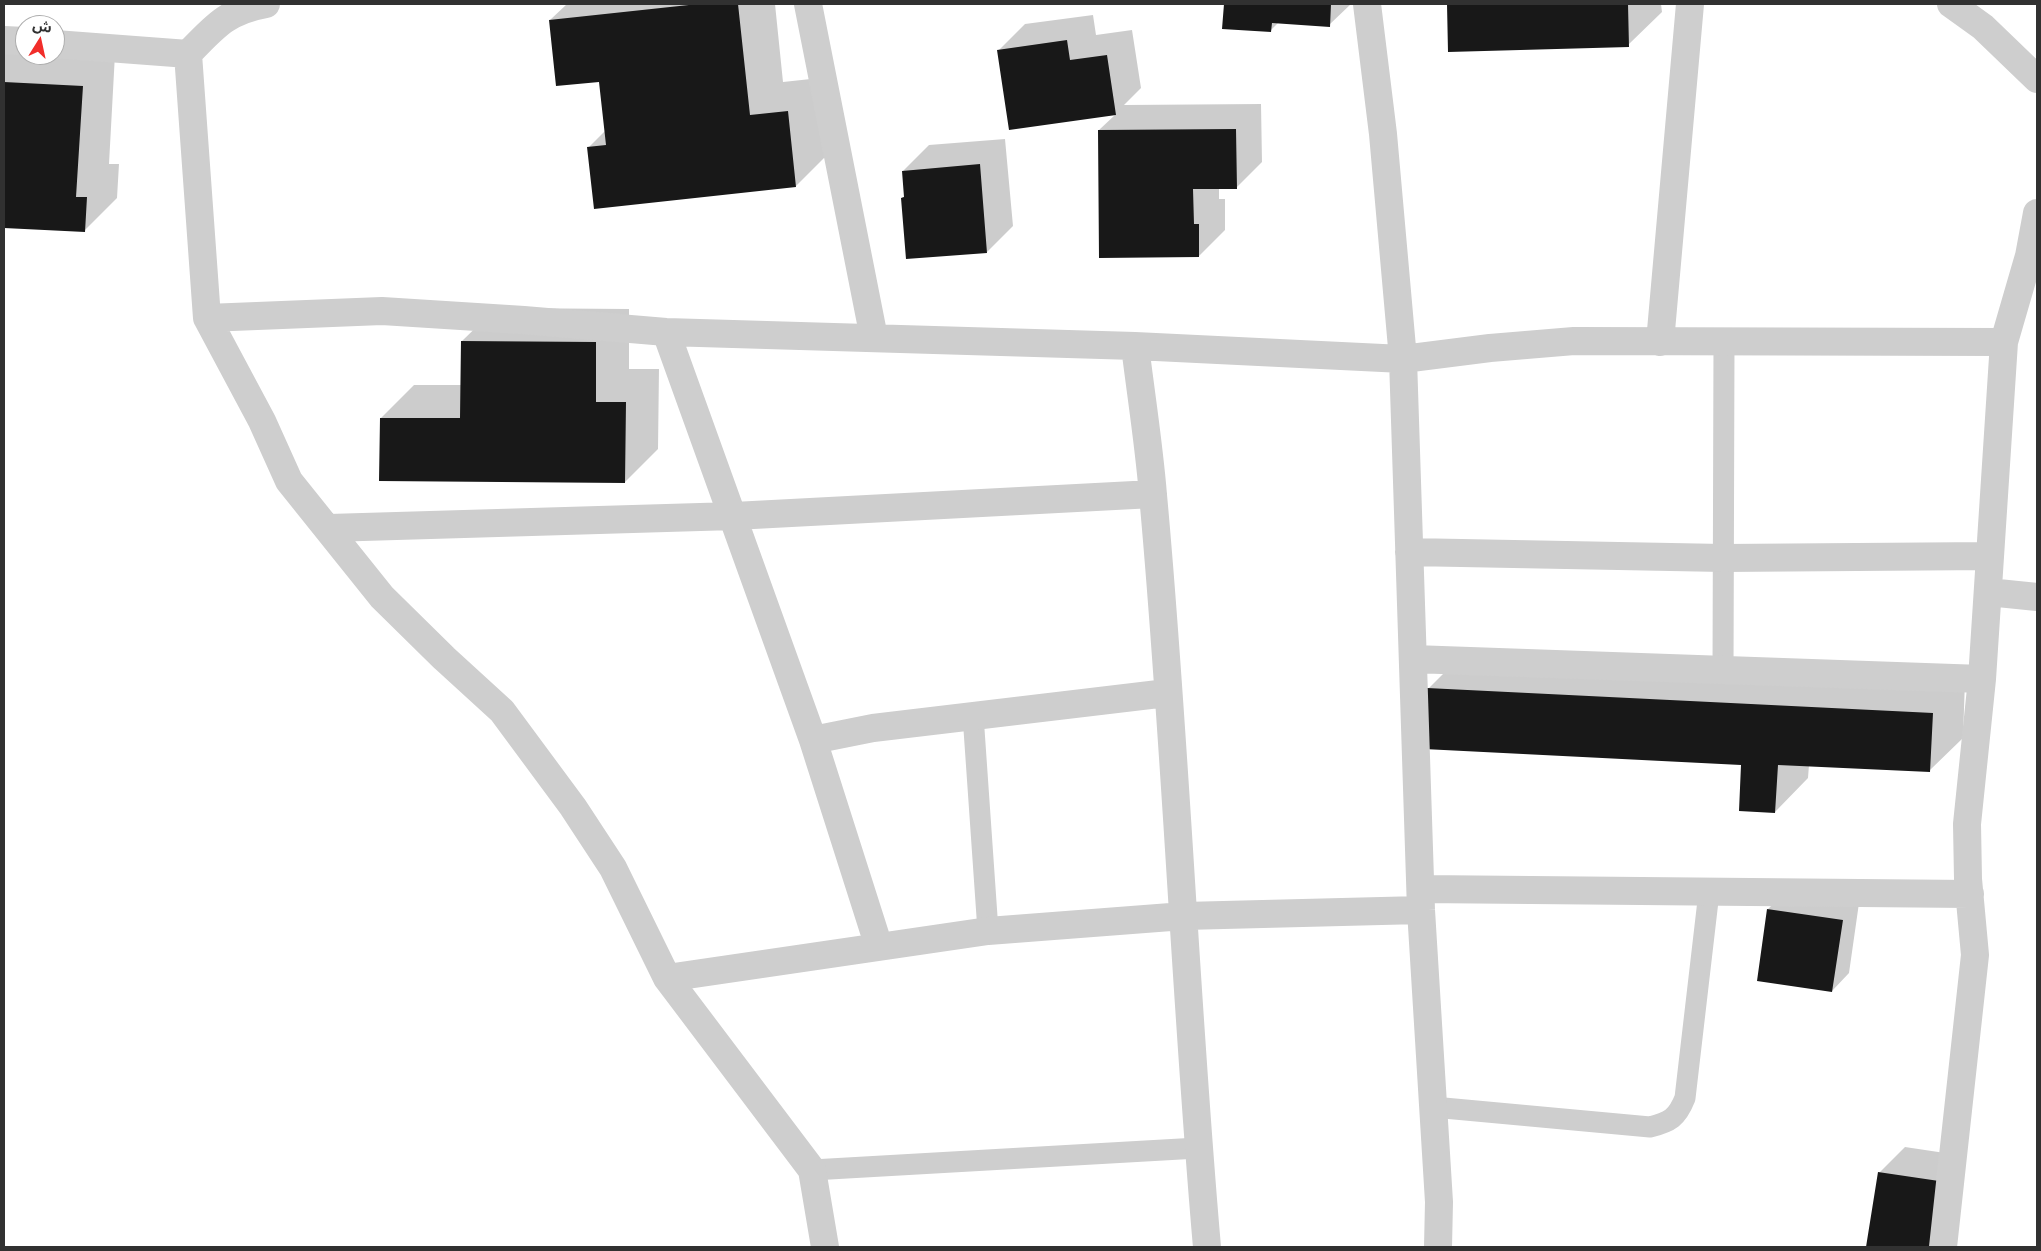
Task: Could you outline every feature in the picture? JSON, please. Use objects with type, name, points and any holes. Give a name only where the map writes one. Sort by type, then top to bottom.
[{"type":"street","points":[[266,4],[245,8],[218,24],[188,54],[207,318],[262,421],[289,480],[382,596],[444,658],[502,711],[535,755],[613,868],[667,978],[812,1170],[825,1247]]},
{"type":"street","points":[[808,4],[874,338]]},
{"type":"street","points":[[1367,4],[1383,134],[1403,359],[1421,899],[1439,1202],[1438,1247]]},
{"type":"street","points":[[1660,342],[1690,4]]},
{"type":"street","points":[[1951,4],[1982,27],[2037,78]]},
{"type":"street","points":[[65,45],[188,54]]},
{"type":"street","points":[[1943,1247],[1975,955],[1967,824],[1982,679],[2004,342],[2029,256],[2037,213]]},
{"type":"street","points":[[207,318],[382,310],[666,332],[1136,346],[1403,359],[1490,348],[1574,341],[2004,342]]},
{"type":"street","points":[[666,332],[734,516],[813,740],[879,947]]},
{"type":"street","points":[[1136,346],[1153,494],[1184,916],[1198,1148],[1207,1247]]},
{"type":"street","points":[[329,528],[734,516],[1153,494]]},
{"type":"street","points":[[1409,552],[1723,558],[1990,556]]},
{"type":"street","points":[[1988,592],[2037,597]]},
{"type":"street","points":[[1413,659],[1982,679]]},
{"type":"street","points":[[813,740],[873,728],[973,715],[1167,694]]},
{"type":"street","points":[[667,978],[988,931],[1421,899],[1709,892],[1970,894]]},
{"type":"lane","points":[[1723,671],[1724,342]]},
{"type":"lane","points":[[973,715],[988,931]]},
{"type":"lane","points":[[1433,1107],[1650,1127],[1666,1123],[1679,1112],[1685,1098],[1709,892]]},
{"type":"lane","points":[[812,1170],[1198,1148]]},
{"type":"building","points":[[698,4],[738,4],[750,115],[788,111],[796,187],[594,209],[587,147],[606,145],[599,82],[556,86],[549,20]]},
{"type":"building","points":[[1224,4],[1331,4],[1330,27],[1272,23],[1271,32],[1222,29]]},
{"type":"building","points":[[1447,4],[1628,4],[1629,47],[1448,52]]},
{"type":"building","points":[[1067,40],[1070,60],[1107,55],[1116,115],[1009,130],[997,50]]},
{"type":"building","points":[[4,82],[83,86],[76,197],[87,197],[85,232],[4,228]]},
{"type":"building","points":[[1236,129],[1237,189],[1193,189],[1194,224],[1199,224],[1199,257],[1099,258],[1098,130]]},
{"type":"building","points":[[980,164],[987,253],[906,259],[901,198],[904,197],[902,171]]},
{"type":"building","points":[[461,341],[596,342],[596,402],[626,402],[625,483],[379,481],[380,418],[460,418]]},
{"type":"building","points":[[1427,688],[1933,713],[1930,772],[1778,765],[1775,813],[1739,811],[1741,765],[1424,749]]},
{"type":"building","points":[[1767,909],[1843,920],[1832,992],[1757,981]]},
{"type":"building","points":[[1878,1172],[1939,1181],[1930,1247],[1866,1247]]}]
